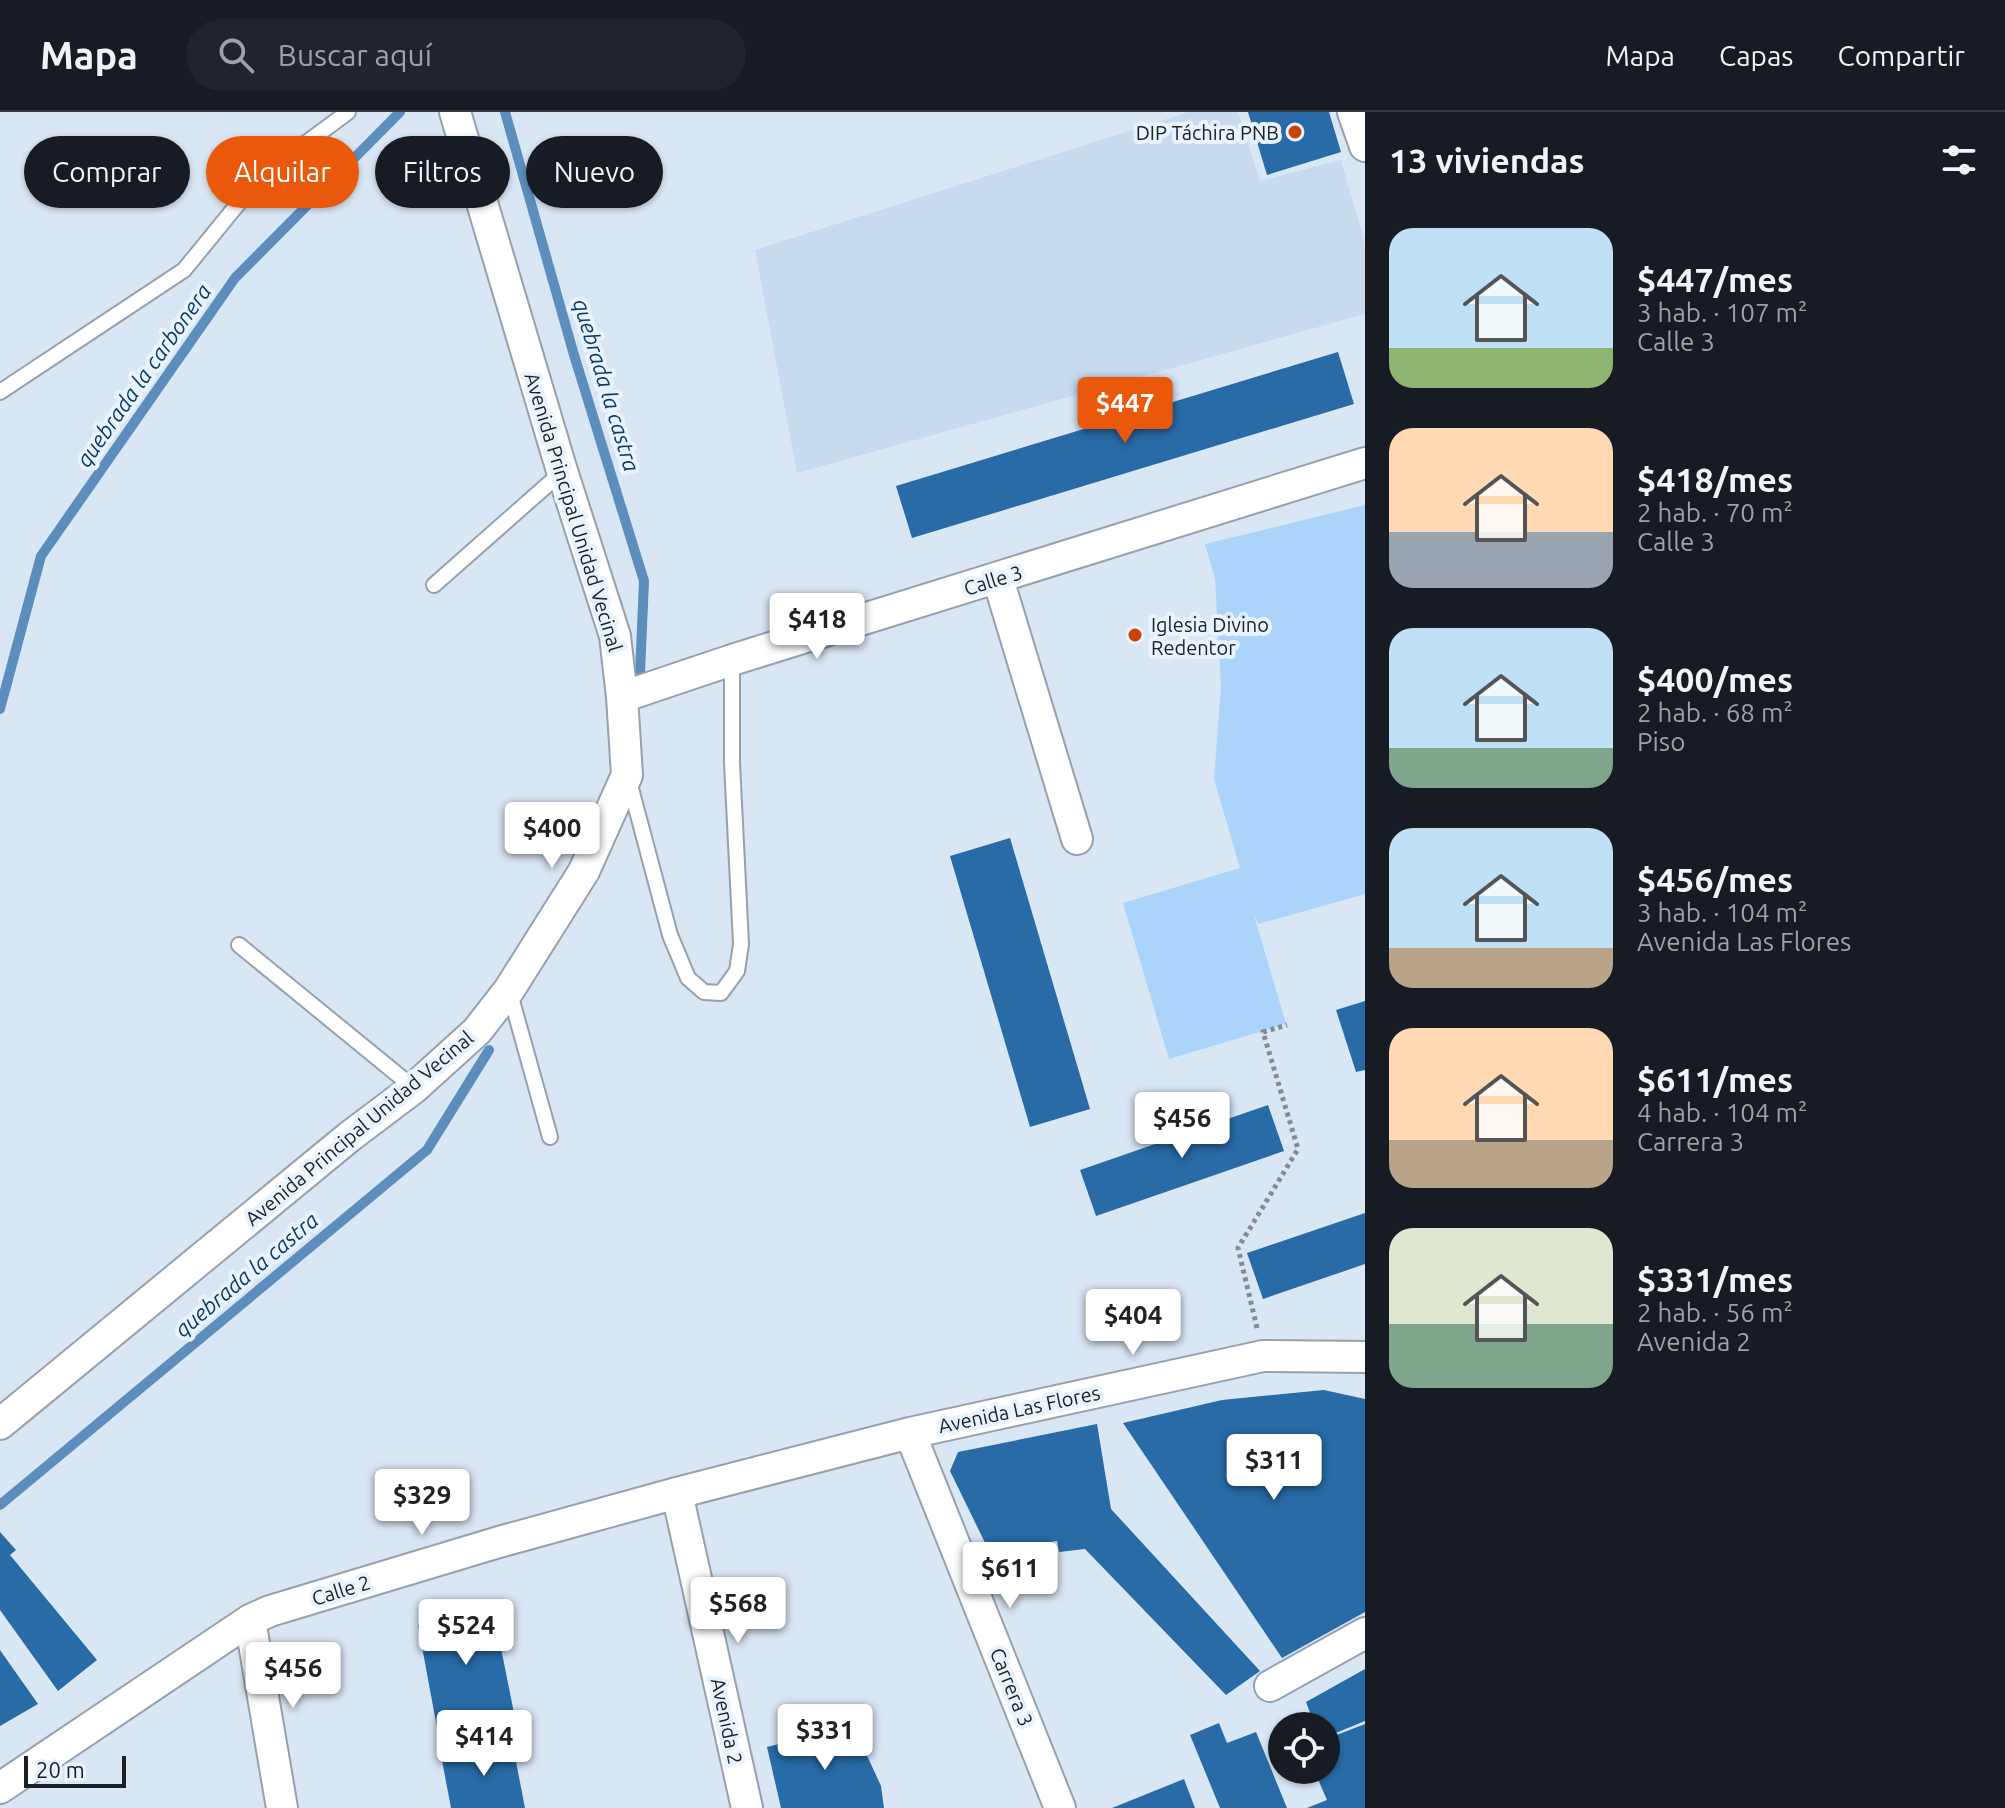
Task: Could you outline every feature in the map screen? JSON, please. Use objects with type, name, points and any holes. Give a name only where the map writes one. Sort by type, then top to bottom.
[{"type":"street","name":"Avenida Principal Unidad Vecinal","points":[[0,1424],[349,1137],[414,1088],[477,1031],[509,990],[584,871],[627,775],[615,636],[562,471],[455,112]]},
{"type":"street","points":[[1353,112],[1365,146]]},
{"type":"street","name":"Calle 3","points":[[622,697],[1365,463]]},
{"type":"street","points":[[998,579],[1077,839]]},
{"type":"street","name":"Avenida Las Flores","points":[[910,1433],[1263,1356],[1365,1357]]},
{"type":"street","name":"Calle 2","points":[[0,1788],[250,1620],[270,1611],[499,1542],[910,1433]]},
{"type":"street","name":"Carrera 3","points":[[910,1433],[1060,1808]]},
{"type":"street","name":"Avenida 2","points":[[677,1493],[747,1808]]},
{"type":"street","points":[[250,1620],[282,1808]]},
{"type":"street","points":[[1270,1686],[1365,1633]]},
{"type":"lane","points":[[0,392],[184,270],[260,177],[348,112]]},
{"type":"lane","points":[[434,585],[562,471]]},
{"type":"lane","points":[[627,775],[670,935],[688,978],[704,992],[721,993],[737,971],[741,944],[732,763],[732,660]]},
{"type":"lane","points":[[239,945],[414,1088]]},
{"type":"lane","points":[[509,990],[550,1137]]},
{"type":"path","points":[[1263,1356],[1238,1248],[1298,1149],[1263,1032],[1287,1025]]},
{"type":"shaded area","points":[[1189,112],[1238,112],[1260,181],[1341,160],[1365,244],[1365,314],[797,473],[755,250]]},
{"type":"shaded area","points":[[1365,505],[1365,894],[1258,924],[1253,912],[1286,1024],[1169,1059],[1123,903],[1240,868],[1214,779],[1221,686],[1215,579],[1205,544]]},
{"type":"building","name":"DIP Táchira PNB","points":[[1248,112],[1329,112],[1341,152],[1267,175]]},
{"type":"building","points":[[1338,352],[1354,404],[912,538],[896,486]]},
{"type":"building","points":[[1010,838],[1090,1109],[1030,1127],[950,856]]},
{"type":"building","points":[[1365,1001],[1365,1070],[1356,1072],[1336,1010]]},
{"type":"building","points":[[1268,1105],[1284,1151],[1096,1216],[1080,1170]]},
{"type":"building","points":[[1365,1213],[1365,1264],[1263,1299],[1247,1253]]},
{"type":"building","points":[[1324,1390],[1365,1399],[1365,1612],[1282,1658],[1123,1423],[1222,1400]]},
{"type":"building","points":[[1097,1424],[1111,1509],[1260,1671],[1226,1695],[1085,1549],[1059,1552],[1057,1541],[990,1553],[950,1471],[958,1452]]},
{"type":"building","points":[[0,1532],[16,1550],[10,1555],[97,1660],[58,1691],[0,1610]]},
{"type":"building","points":[[492,1603],[514,1713],[437,1728],[418,1625]]},
{"type":"building","points":[[0,1650],[38,1704],[0,1726]]},
{"type":"building","points":[[1365,1669],[1365,1721],[1340,1731],[1340,1712],[1310,1712],[1306,1702]]},
{"type":"building","points":[[1219,1723],[1227,1743],[1256,1732],[1268,1761],[1268,1784],[1277,1784],[1287,1808],[1220,1808],[1190,1735]]},
{"type":"building","points":[[1365,1724],[1365,1808],[1307,1808],[1327,1800],[1320,1784],[1340,1784],[1340,1734]]},
{"type":"building","points":[[853,1725],[881,1786],[884,1808],[781,1808],[767,1747]]},
{"type":"building","points":[[512,1741],[525,1808],[451,1808],[441,1755]]},
{"type":"building","points":[[1184,1779],[1195,1808],[1112,1808]]},
{"type":"waterway","name":"quebrada la carbonera","points":[[0,709],[41,556],[235,278],[400,112]]},
{"type":"waterway","name":"quebrada la castra","points":[[505,112],[574,355],[644,581],[640,673]]},
{"type":"waterway","name":"quebrada la castra","points":[[0,1505],[427,1150],[489,1050]]},
{"type":"place","name":"DIP Táchira PNB","points":[[1295,132]]},
{"type":"place","name":"Iglesia Divino Redentor","points":[[1135,635]]}]
